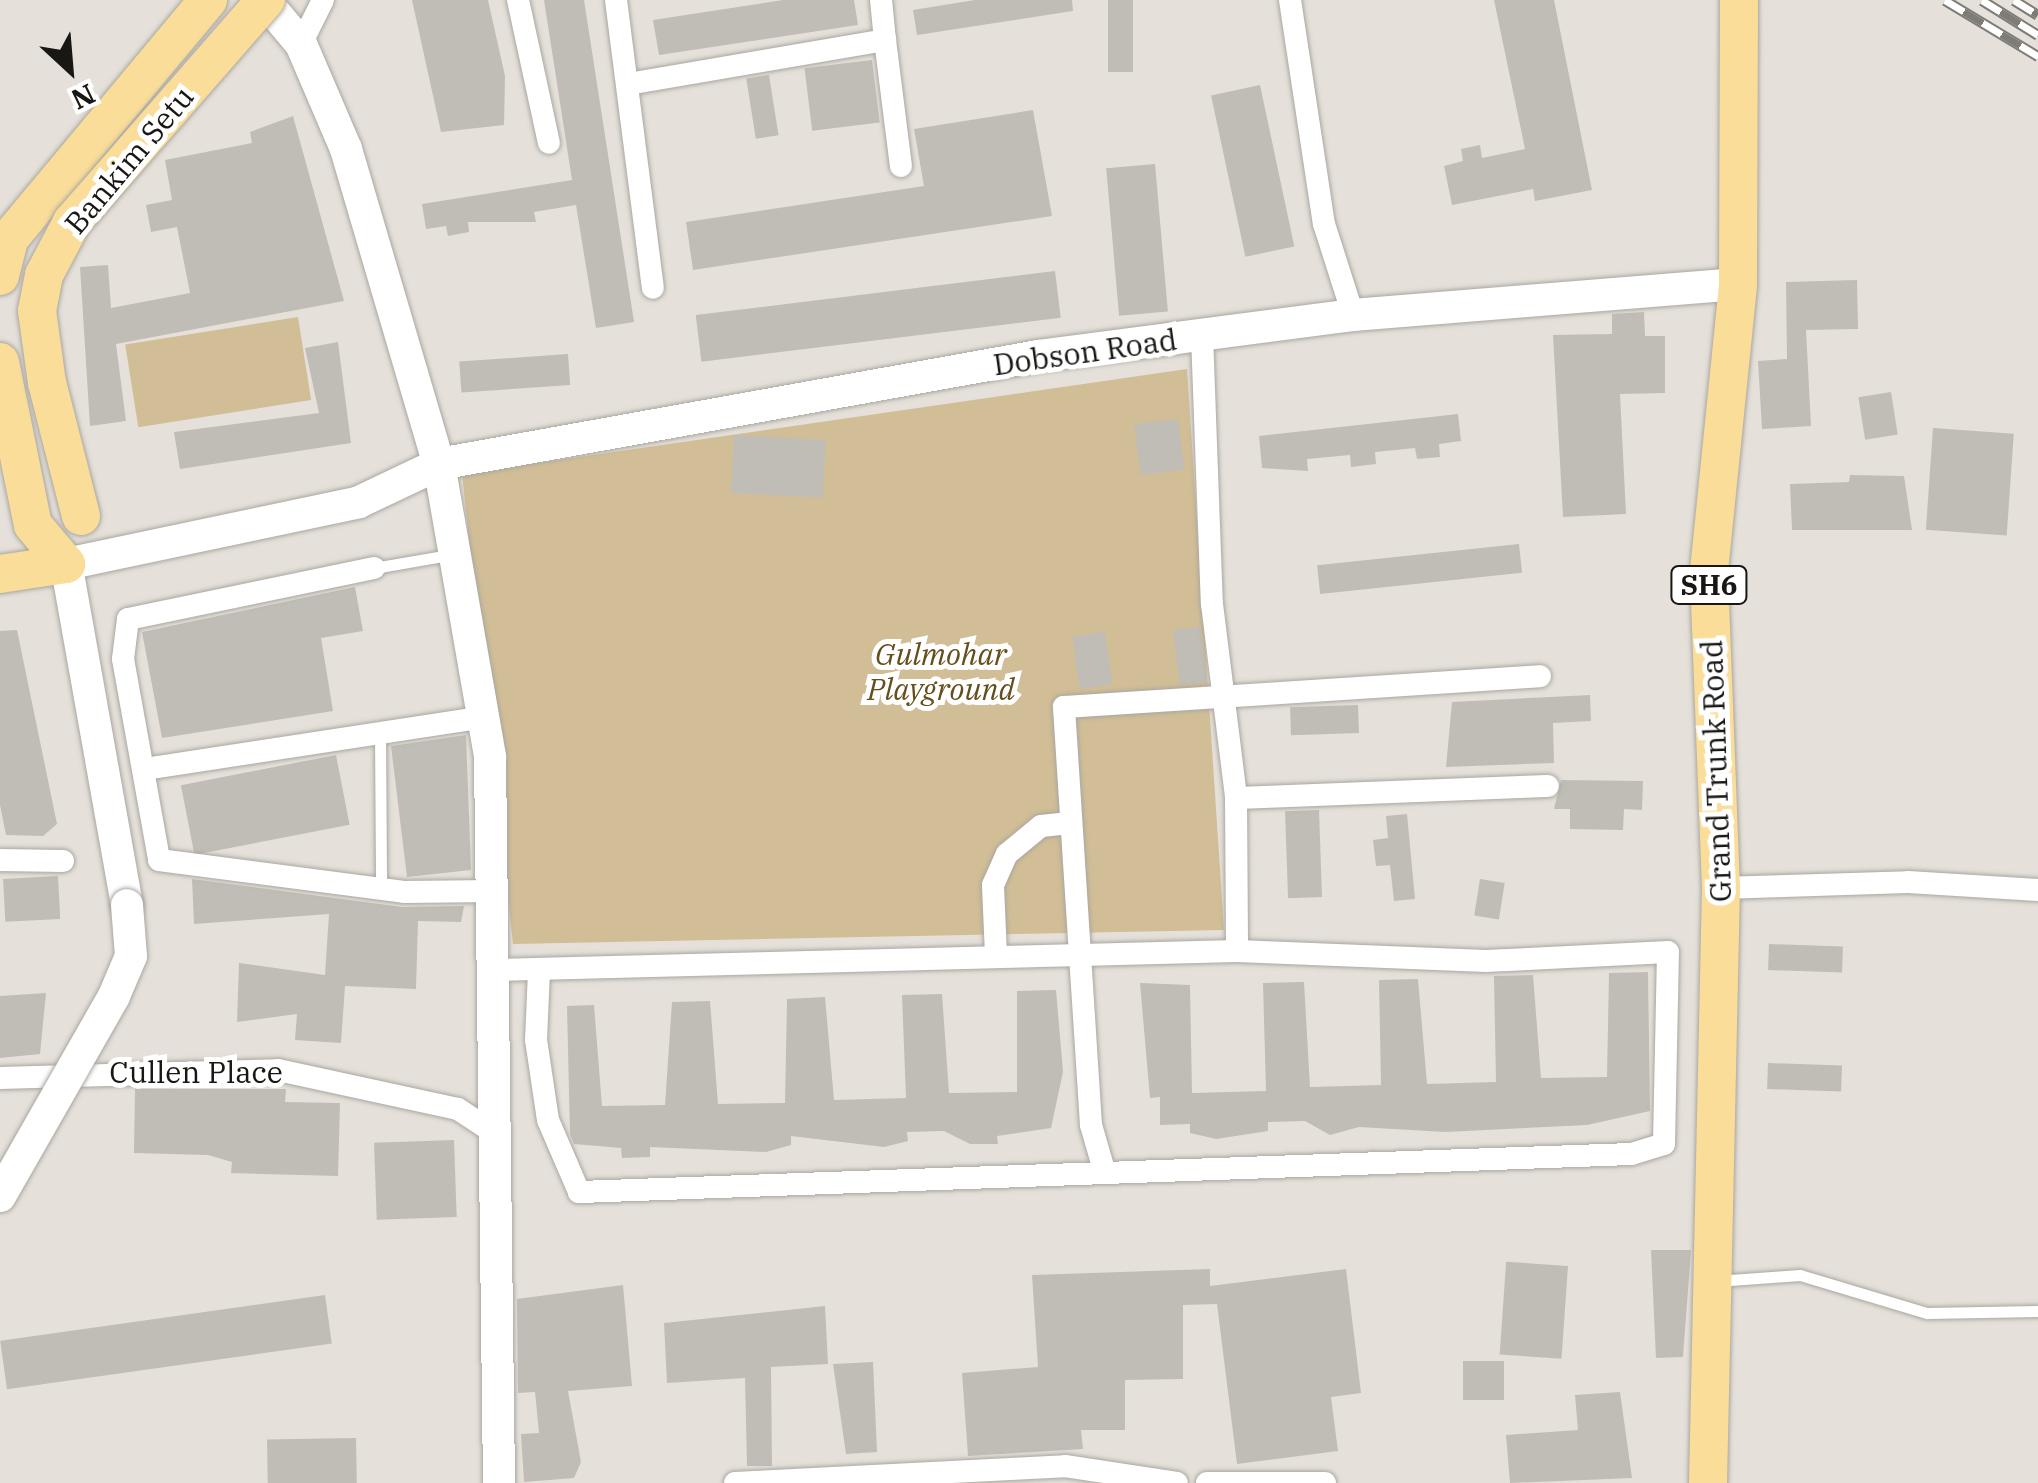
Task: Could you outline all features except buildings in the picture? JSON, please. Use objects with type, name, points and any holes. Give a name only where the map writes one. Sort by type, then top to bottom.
[{"type":"main road","name":"Bankim Setu","points":[[0,276],[9,239],[208,0]]},
{"type":"main road","name":"Bankim Setu","points":[[66,564],[81,516],[46,383],[38,311],[44,275],[72,222],[265,0]]},
{"type":"main road","points":[[265,0],[301,44],[346,149],[438,464],[483,717],[493,890],[499,1136],[491,1366],[499,1483]]},
{"type":"main road","name":"Grand Trunk Road","points":[[1708,1483],[1721,888],[1709,571],[1738,284],[1739,0]]},
{"type":"main road","name":"Dobson Road","points":[[66,564],[358,502],[438,464],[1202,335],[1354,315],[1738,284]]},
{"type":"main road","points":[[0,362],[34,525],[66,564],[127,905],[131,956],[114,996],[0,1196]]},
{"type":"main road","points":[[0,574],[66,564]]},
{"type":"street","points":[[301,44],[324,0]]},
{"type":"street","points":[[518,0],[549,143]]},
{"type":"street","points":[[616,0],[652,288]]},
{"type":"street","points":[[881,0],[900,166]]},
{"type":"street","points":[[1290,0],[1324,224],[1354,315]]},
{"type":"street","points":[[628,84],[885,40]]},
{"type":"street","points":[[1202,335],[1212,604],[1228,703],[1236,798],[1237,951]]},
{"type":"street","points":[[374,568],[128,618],[124,659],[159,860],[381,888],[493,890]]},
{"type":"street","points":[[1104,1170],[1091,1126],[1076,954],[1064,707],[1228,703],[1540,676]]},
{"type":"street","points":[[145,769],[483,717]]},
{"type":"street","points":[[1236,798],[1548,786]]},
{"type":"street","points":[[996,954],[993,885],[1007,854],[1041,826],[1070,823]]},
{"type":"street","points":[[0,860],[63,861]]},
{"type":"street","points":[[1721,888],[1908,882],[2038,890]]},
{"type":"street","points":[[495,970],[539,972],[996,954],[1237,951],[1486,961],[1668,952],[1664,1144],[1631,1154],[1104,1170],[579,1192],[548,1120],[536,1040],[539,972]]},
{"type":"street","name":"Cullen Place","points":[[0,1078],[278,1070],[458,1108],[499,1136]]},
{"type":"street","points":[[735,1483],[1065,1466],[1177,1483]]},
{"type":"street","points":[[1206,1483],[1324,1483]]},
{"type":"lane","points":[[374,568],[454,554]]},
{"type":"lane","points":[[380,734],[381,888]]},
{"type":"lane","points":[[1712,1281],[1800,1275],[1927,1312],[2038,1311]]},
{"type":"green space","points":[[298,317],[311,400],[138,427],[125,344]]},
{"type":"green space","name":"Gulmohar Playground","points":[[1187,369],[1224,930],[513,944],[462,474]]},
{"type":"railway","points":[[1945,0],[2038,56]]},
{"type":"railway","points":[[1982,0],[2038,35]]},
{"type":"railway","points":[[2014,0],[2038,15]]}]
